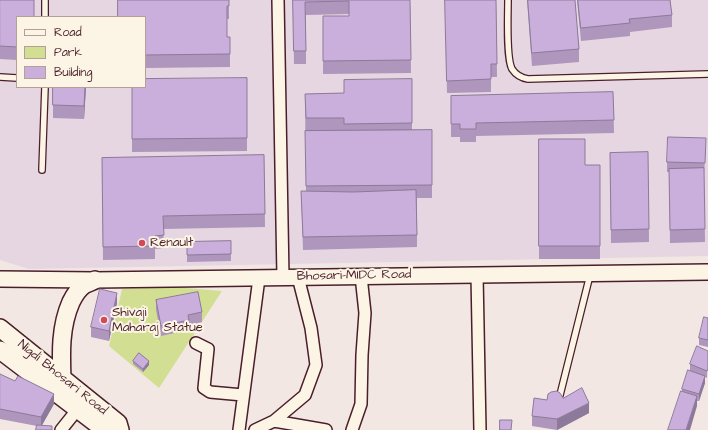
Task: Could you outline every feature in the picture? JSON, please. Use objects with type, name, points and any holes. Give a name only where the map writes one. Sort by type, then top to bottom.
[{"type":"main road","points":[[62,379],[61,343],[64,321],[78,291],[83,285],[95,280]]},
{"type":"main road","name":"Nigdi Bhosari Road","points":[[0,328],[62,379],[82,404]]},
{"type":"main road","name":"Nigdi Bhosari Road","points":[[0,350],[82,404],[114,428]]},
{"type":"street","points":[[278,0],[283,277]]},
{"type":"street","name":"Bhosari-MIDC Road","points":[[0,279],[95,280],[361,276],[590,275],[708,272]]},
{"type":"street","points":[[477,275],[480,430]]},
{"type":"street","points":[[352,430],[361,404],[365,313],[361,276]]},
{"type":"street","points":[[255,430],[274,421],[305,395],[316,365],[311,328],[298,277]]},
{"type":"street","points":[[239,430],[259,278]]},
{"type":"street","points":[[196,343],[208,349],[204,388],[210,392],[243,395]]},
{"type":"street","points":[[61,430],[82,404]]},
{"type":"street","points":[[274,421],[326,430]]},
{"type":"lane","points":[[45,0],[45,16]]},
{"type":"lane","points":[[508,0],[509,58],[511,68],[522,78],[708,74]]},
{"type":"lane","points":[[0,77],[16,78]]},
{"type":"lane","points":[[42,170],[45,88]]},
{"type":"lane","points":[[560,395],[590,275]]},
{"type":"shaded area","points":[[0,0],[708,0],[708,256],[29,269],[0,260]]},
{"type":"green space","points":[[173,287],[222,291],[159,388],[109,346],[122,289]]},
{"type":"building","points":[[0,0],[34,0],[34,16],[16,16],[16,47],[0,46]]},
{"type":"building","points":[[118,0],[229,0],[229,6],[227,6],[227,37],[230,37],[230,54],[146,55],[146,16],[118,16]]},
{"type":"building","points":[[293,0],[410,0],[411,60],[323,61],[323,16],[349,16],[349,1],[305,2],[306,51],[294,51]]},
{"type":"building","points":[[445,0],[496,0],[497,64],[491,64],[491,79],[447,81]]},
{"type":"building","points":[[528,0],[575,0],[579,49],[532,53]]},
{"type":"building","points":[[578,0],[670,0],[672,15],[629,19],[630,23],[581,28]]},
{"type":"building","points":[[247,78],[247,138],[132,139],[132,88],[146,88],[146,79]]},
{"type":"building","points":[[412,79],[412,123],[344,124],[344,118],[306,118],[305,94],[344,93],[344,80]]},
{"type":"building","points":[[53,88],[85,88],[84,106],[53,105]]},
{"type":"building","points":[[613,92],[614,120],[476,123],[476,129],[460,129],[460,124],[451,124],[451,96]]},
{"type":"building","points":[[432,130],[432,185],[306,186],[305,131]]},
{"type":"building","points":[[668,137],[706,138],[705,163],[667,162]]},
{"type":"building","points":[[539,139],[585,139],[585,165],[600,165],[600,246],[539,246]]},
{"type":"building","points":[[648,152],[649,229],[611,230],[610,153]]},
{"type":"building","points":[[264,155],[265,214],[163,216],[164,235],[155,236],[155,246],[103,247],[102,158]]},
{"type":"building","points":[[704,168],[705,229],[670,230],[669,169]]},
{"type":"building","points":[[416,190],[417,235],[303,237],[301,191],[353,192]]},
{"type":"building","points":[[231,241],[231,254],[187,255],[187,242]]},
{"type":"building","name":"Shivaji Maharaj Statue","points":[[100,289],[117,293],[109,331],[91,327]]},
{"type":"building","points":[[198,292],[202,312],[188,315],[189,320],[161,326],[156,300]]},
{"type":"building","points":[[704,317],[708,318],[708,340],[699,338]]},
{"type":"building","points":[[697,346],[708,351],[707,371],[690,364]]},
{"type":"building","points":[[139,353],[149,361],[143,369],[133,361]]},
{"type":"building","points":[[688,370],[705,376],[699,394],[682,389]]},
{"type":"building","points":[[0,374],[15,381],[18,376],[54,394],[41,417],[0,409]]},
{"type":"building","points":[[582,388],[589,403],[557,419],[532,416],[534,398],[547,400],[548,394],[557,391],[563,398]]},
{"type":"building","points":[[681,391],[697,396],[686,430],[668,430]]},
{"type":"building","points":[[500,420],[512,420],[511,430],[500,430]]},
{"type":"building","points":[[37,425],[52,426],[52,430],[36,430]]},
{"type":"place","name":"Renault","points":[[142,243]]},
{"type":"place","name":"Shivaji Maharaj Statue","points":[[104,320]]}]
